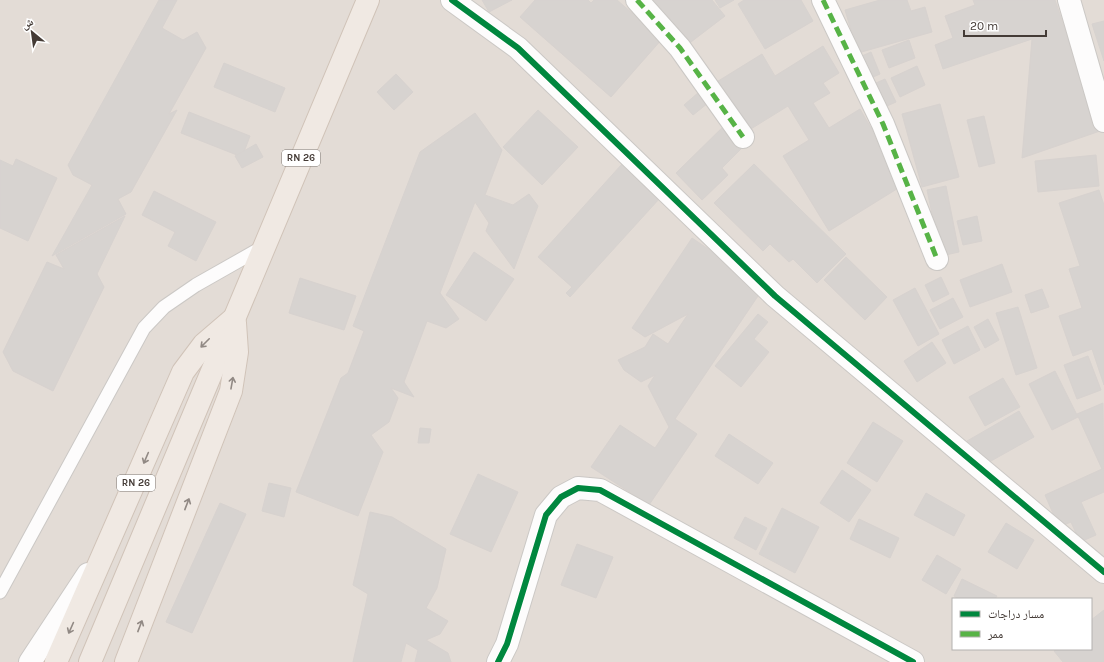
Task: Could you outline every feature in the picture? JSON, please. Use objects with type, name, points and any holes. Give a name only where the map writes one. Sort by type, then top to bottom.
[{"type":"main road","name":"RN 26","points":[[90,662],[368,0]]},
{"type":"main road","name":"RN 26","points":[[56,662],[114,534],[183,372],[204,344],[235,318]]},
{"type":"main road","name":"RN 26","points":[[126,662],[231,391],[237,352],[235,318]]},
{"type":"street","points":[[452,0],[518,48],[775,296],[1104,572]]},
{"type":"street","points":[[637,0],[680,48],[743,137]]},
{"type":"street","points":[[823,0],[883,124],[937,260]]},
{"type":"street","points":[[1069,0],[1104,121]]},
{"type":"street","points":[[498,662],[507,644],[546,515],[561,497],[578,488],[600,490],[913,662]]},
{"type":"street","points":[[30,662],[114,534]]},
{"type":"lane","points":[[0,592],[144,328],[164,306],[196,285],[263,247]]},
{"type":"shaded area","points":[[0,0],[1104,0],[1104,662],[0,662]]},
{"type":"building","points":[[159,0],[177,0],[162,28],[183,40],[197,32],[206,48],[169,114],[177,110],[131,192],[118,199],[126,214],[52,256],[92,185],[73,175],[68,165]]},
{"type":"building","points":[[482,0],[512,0],[489,12]]},
{"type":"building","points":[[535,0],[588,0],[591,3],[594,0],[617,0],[662,39],[611,97],[520,17]]},
{"type":"building","points":[[651,0],[712,0],[725,16],[687,45]]},
{"type":"building","points":[[715,0],[734,0],[720,8]]},
{"type":"building","points":[[744,0],[801,0],[813,21],[765,49],[738,4]]},
{"type":"building","points":[[880,0],[907,0],[911,11],[925,7],[932,32],[858,53],[845,10]]},
{"type":"building","points":[[973,0],[1055,0],[1100,131],[1022,158],[1032,39],[943,69],[935,45],[953,38],[945,16],[975,5]]},
{"type":"building","points":[[1104,21],[1104,61],[1092,24]]},
{"type":"building","points":[[909,40],[915,58],[889,68],[882,50]]},
{"type":"building","points":[[823,46],[839,73],[823,83],[830,93],[813,103],[829,128],[860,109],[871,128],[875,125],[897,162],[888,168],[900,187],[829,231],[783,156],[809,140],[788,106],[746,132],[715,83],[762,54],[775,76]]},
{"type":"building","points":[[871,52],[880,74],[864,81],[855,59]]},
{"type":"building","points":[[224,63],[285,88],[275,112],[214,87]]},
{"type":"building","points":[[917,66],[925,85],[900,97],[891,78]]},
{"type":"building","points":[[396,74],[413,92],[394,110],[377,92]]},
{"type":"building","points":[[885,79],[896,102],[878,110],[867,87]]},
{"type":"building","points":[[699,92],[708,103],[693,115],[684,105]]},
{"type":"building","points":[[940,104],[959,177],[922,187],[902,114]]},
{"type":"building","points":[[538,110],[578,147],[542,185],[503,147]]},
{"type":"building","points":[[189,112],[250,136],[242,157],[181,133]]},
{"type":"building","points":[[475,113],[502,150],[485,195],[513,205],[529,194],[538,206],[514,269],[486,231],[489,223],[475,202],[440,293],[459,319],[446,328],[427,321],[404,382],[414,397],[391,388],[398,398],[389,422],[371,435],[383,452],[358,516],[296,492],[341,378],[348,373],[364,331],[353,326],[420,152]]},
{"type":"building","points":[[984,116],[995,163],[979,167],[967,120]]},
{"type":"building","points":[[727,123],[746,144],[722,168],[728,175],[702,200],[676,173]]},
{"type":"building","points":[[256,144],[263,157],[242,168],[235,156]]},
{"type":"building","points":[[1096,155],[1099,186],[1038,192],[1035,161]]},
{"type":"building","points":[[16,159],[57,178],[28,241],[0,228],[0,160],[13,166]]},
{"type":"building","points":[[622,164],[660,198],[570,297],[566,293],[572,287],[538,257]]},
{"type":"building","points":[[754,164],[846,254],[817,283],[793,259],[789,262],[770,244],[763,251],[714,203]]},
{"type":"building","points":[[946,186],[959,252],[941,256],[927,190]]},
{"type":"building","points":[[1099,190],[1104,205],[1104,385],[1092,349],[1073,356],[1059,316],[1082,308],[1069,269],[1080,266],[1059,203]]},
{"type":"building","points":[[154,191],[216,222],[196,261],[168,246],[175,232],[142,215]]},
{"type":"building","points":[[125,216],[97,274],[104,287],[53,391],[13,371],[3,352],[47,262],[64,269],[56,255]]},
{"type":"building","points":[[977,216],[982,241],[963,245],[957,221]]},
{"type":"building","points":[[692,238],[747,275],[760,293],[675,419],[697,434],[649,505],[591,467],[620,425],[655,448],[669,427],[648,386],[655,375],[641,382],[624,370],[618,360],[645,347],[653,334],[668,344],[688,314],[645,337],[632,328]]},
{"type":"building","points":[[474,252],[514,279],[486,321],[446,295]]},
{"type":"building","points":[[846,257],[887,297],[865,320],[824,280]]},
{"type":"building","points":[[1002,264],[1012,292],[970,307],[960,280]]},
{"type":"building","points":[[941,277],[949,294],[933,302],[925,285]]},
{"type":"building","points":[[300,278],[356,296],[344,330],[289,313]]},
{"type":"building","points":[[915,288],[939,334],[918,346],[893,300]]},
{"type":"building","points":[[1042,289],[1049,307],[1031,313],[1025,295]]},
{"type":"building","points":[[953,298],[963,317],[940,329],[930,310]]},
{"type":"building","points":[[1018,307],[1037,368],[1016,375],[996,313]]},
{"type":"building","points":[[758,314],[768,322],[754,339],[769,352],[741,387],[715,366]]},
{"type":"building","points":[[988,319],[999,340],[985,348],[974,327]]},
{"type":"building","points":[[968,326],[980,350],[954,364],[942,340]]},
{"type":"building","points":[[932,342],[946,363],[917,382],[904,361]]},
{"type":"building","points":[[1088,356],[1101,390],[1077,399],[1064,365]]},
{"type":"building","points":[[1055,371],[1078,417],[1052,430],[1029,384]]},
{"type":"building","points":[[1003,378],[1020,407],[985,426],[969,397]]},
{"type":"building","points":[[1103,403],[1104,492],[1081,502],[1096,535],[1080,542],[1071,522],[1059,527],[1045,495],[1102,469],[1077,414]]},
{"type":"building","points":[[1019,411],[1034,437],[982,466],[967,441]]},
{"type":"building","points":[[873,422],[903,441],[877,482],[847,463]]},
{"type":"building","points":[[420,428],[431,429],[429,443],[418,443]]},
{"type":"building","points":[[729,434],[773,463],[758,484],[715,456]]},
{"type":"building","points":[[842,470],[871,490],[849,522],[820,503]]},
{"type":"building","points":[[478,474],[518,492],[491,552],[450,534]]},
{"type":"building","points":[[269,483],[291,488],[284,517],[262,511]]},
{"type":"building","points":[[926,493],[965,515],[954,536],[914,515]]},
{"type":"building","points":[[220,503],[246,514],[192,633],[166,622]]},
{"type":"building","points":[[782,508],[819,527],[795,573],[759,554]]},
{"type":"building","points":[[370,512],[392,517],[446,549],[437,588],[426,608],[448,621],[440,634],[426,640],[448,653],[451,662],[415,662],[418,650],[406,643],[401,662],[353,662],[368,594],[353,585]]},
{"type":"building","points":[[745,517],[767,528],[756,550],[734,538]]},
{"type":"building","points":[[859,519],[899,538],[890,558],[850,539]]},
{"type":"building","points":[[1006,523],[1034,540],[1017,569],[988,552]]},
{"type":"building","points":[[577,544],[613,557],[596,598],[561,585]]},
{"type":"building","points":[[937,555],[961,569],[946,594],[922,580]]},
{"type":"building","points":[[962,579],[997,596],[996,598],[957,598],[954,596]]},
{"type":"building","points":[[1104,610],[1104,662],[1063,662],[1054,651],[1092,650],[1092,619]]},
{"type":"marked path","points":[[637,0],[680,48],[743,137]]},
{"type":"marked path","points":[[823,0],[883,124],[937,259]]},
{"type":"cycle path","points":[[452,0],[518,48],[775,296],[1104,572]]},
{"type":"cycle path","points":[[498,662],[507,644],[546,515],[561,497],[578,488],[600,490],[913,662]]}]
